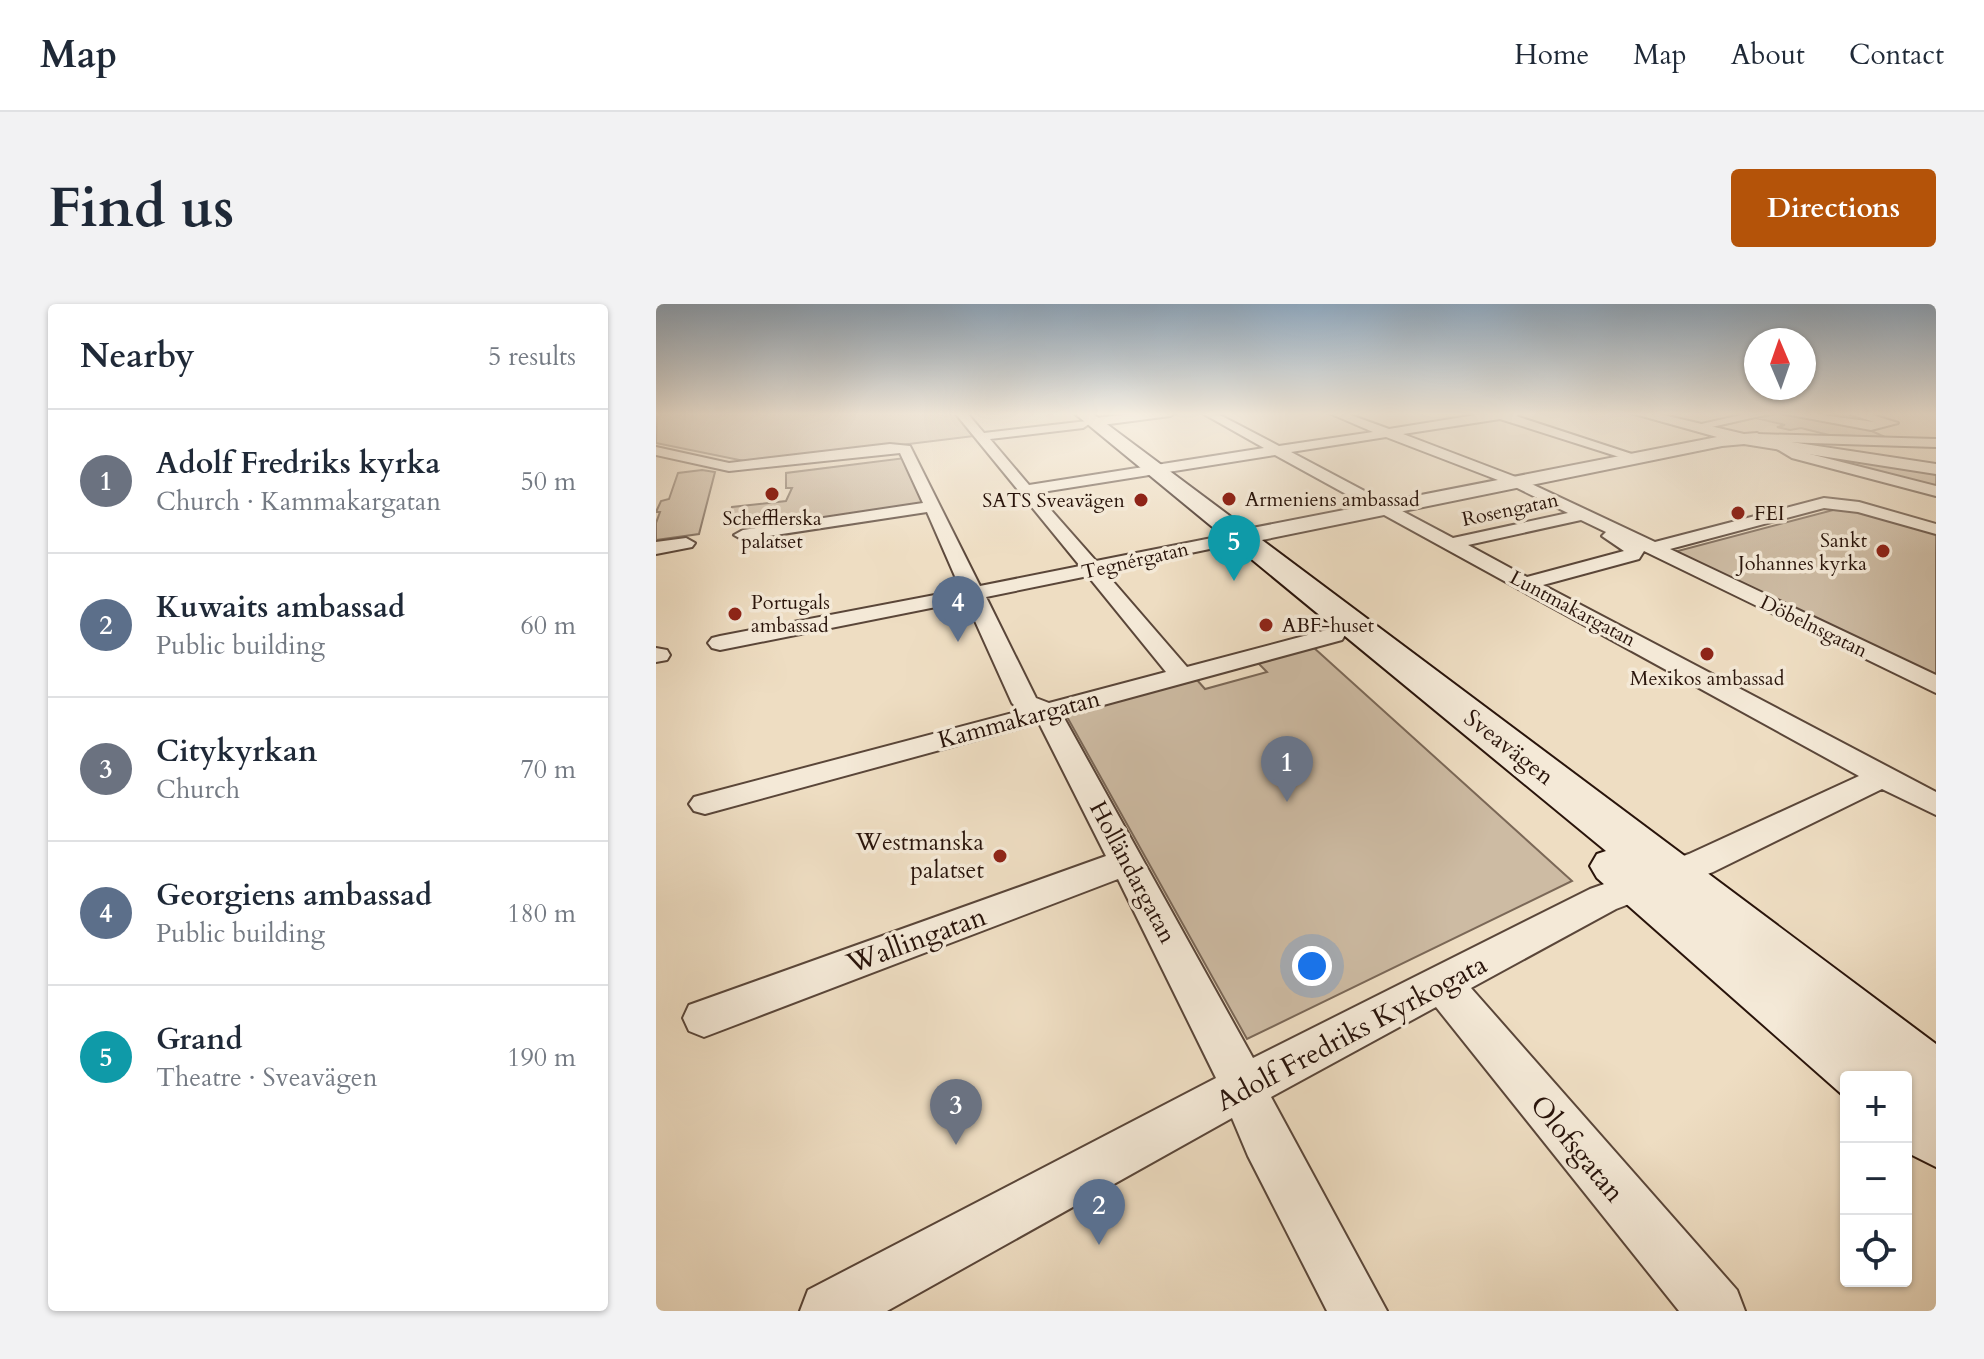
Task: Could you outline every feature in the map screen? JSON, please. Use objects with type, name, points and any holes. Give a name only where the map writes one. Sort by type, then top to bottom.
[{"type":"main road","name":"Sveavägen","points":[[1134,460],[1654,880],[1861,1071]]},
{"type":"main road","name":"Sveavägen","points":[[1233,539],[1334,635],[1654,880],[1936,1082]]},
{"type":"main road","points":[[1912,1114],[1936,1133]]},
{"type":"street","points":[[704,460],[709,461]]},
{"type":"street","name":"Holländargatan","points":[[709,461],[729,467],[789,460]]},
{"type":"street","name":"Holländargatan","points":[[908,460],[932,503],[930,507],[1025,703],[1047,712],[1128,862],[1243,1088],[1265,1139],[1358,1311]]},
{"type":"street","points":[[1000,460],[1182,676]]},
{"type":"street","points":[[1025,490],[1212,460]]},
{"type":"street","name":"Luntmakargatan","points":[[1294,460],[1454,543],[1936,805]]},
{"type":"street","name":"Döbelnsgatan","points":[[1458,460],[1516,482],[1644,549],[1936,685]]},
{"type":"street","name":"Tegnérgatan","points":[[720,643],[1627,460]]},
{"type":"street","points":[[1815,460],[1936,491]]},
{"type":"street","points":[[1887,460],[1936,468]]},
{"type":"street","points":[[668,470],[709,461]]},
{"type":"street","points":[[1526,583],[1824,503],[1859,507],[1936,529]]},
{"type":"street","points":[[743,535],[930,507]]},
{"type":"street","name":"Rosengatan","points":[[1454,543],[1569,511]]},
{"type":"street","points":[[656,548],[686,543]]},
{"type":"street","name":"Kammakargatan","points":[[705,804],[1334,635]]},
{"type":"street","name":"Adolf Fredriks Kyrkogata","points":[[829,1311],[1603,899],[1654,880],[1884,776]]},
{"type":"street","name":"Wallingatan","points":[[704,1018],[1128,862]]},
{"type":"street","name":"Olofsgatan","points":[[1442,983],[1716,1311]]},
{"type":"shaded area","points":[[739,460],[778,460],[754,463]]},
{"type":"shaded area","points":[[906,460],[926,503],[783,526],[783,520],[746,525],[746,518],[730,520],[732,507],[786,501],[792,488],[786,488],[786,473]]},
{"type":"shaded area","points":[[1834,460],[1936,474],[1936,487]]},
{"type":"shaded area","points":[[715,472],[699,534],[656,540],[656,523],[660,512],[656,512],[661,501],[669,499],[678,473]]},
{"type":"shaded area","points":[[1837,509],[1853,510],[1936,533],[1936,676],[1674,552]]},
{"type":"shaded area","points":[[1313,647],[1572,881],[1247,1039],[1066,715],[1197,680],[1205,689],[1267,672],[1258,663]]},
{"type":"place","name":"Schefflerska palatset","points":[[772,494]]},
{"type":"place","name":"Armeniens ambassad","points":[[1229,499]]},
{"type":"place","name":"SATS Sveavägen","points":[[1141,500]]},
{"type":"place","name":"FEI","points":[[1738,513]]},
{"type":"place","name":"Sankt Johannes kyrka","points":[[1883,551]]},
{"type":"place","name":"Grand","points":[[1234,581]]},
{"type":"place","name":"Portugals ambassad","points":[[735,614]]},
{"type":"place","name":"ABF-huset","points":[[1266,625]]},
{"type":"place","name":"Georgiens ambassad","points":[[958,642]]},
{"type":"place","name":"Mexikos ambassad","points":[[1707,654]]},
{"type":"place","name":"Adolf Fredriks kyrka","points":[[1287,802]]},
{"type":"place","name":"Westmanska palatset","points":[[1000,856]]},
{"type":"place","name":"Citykyrkan","points":[[956,1145]]},
{"type":"place","name":"Kuwaits ambassad","points":[[1099,1245]]}]
